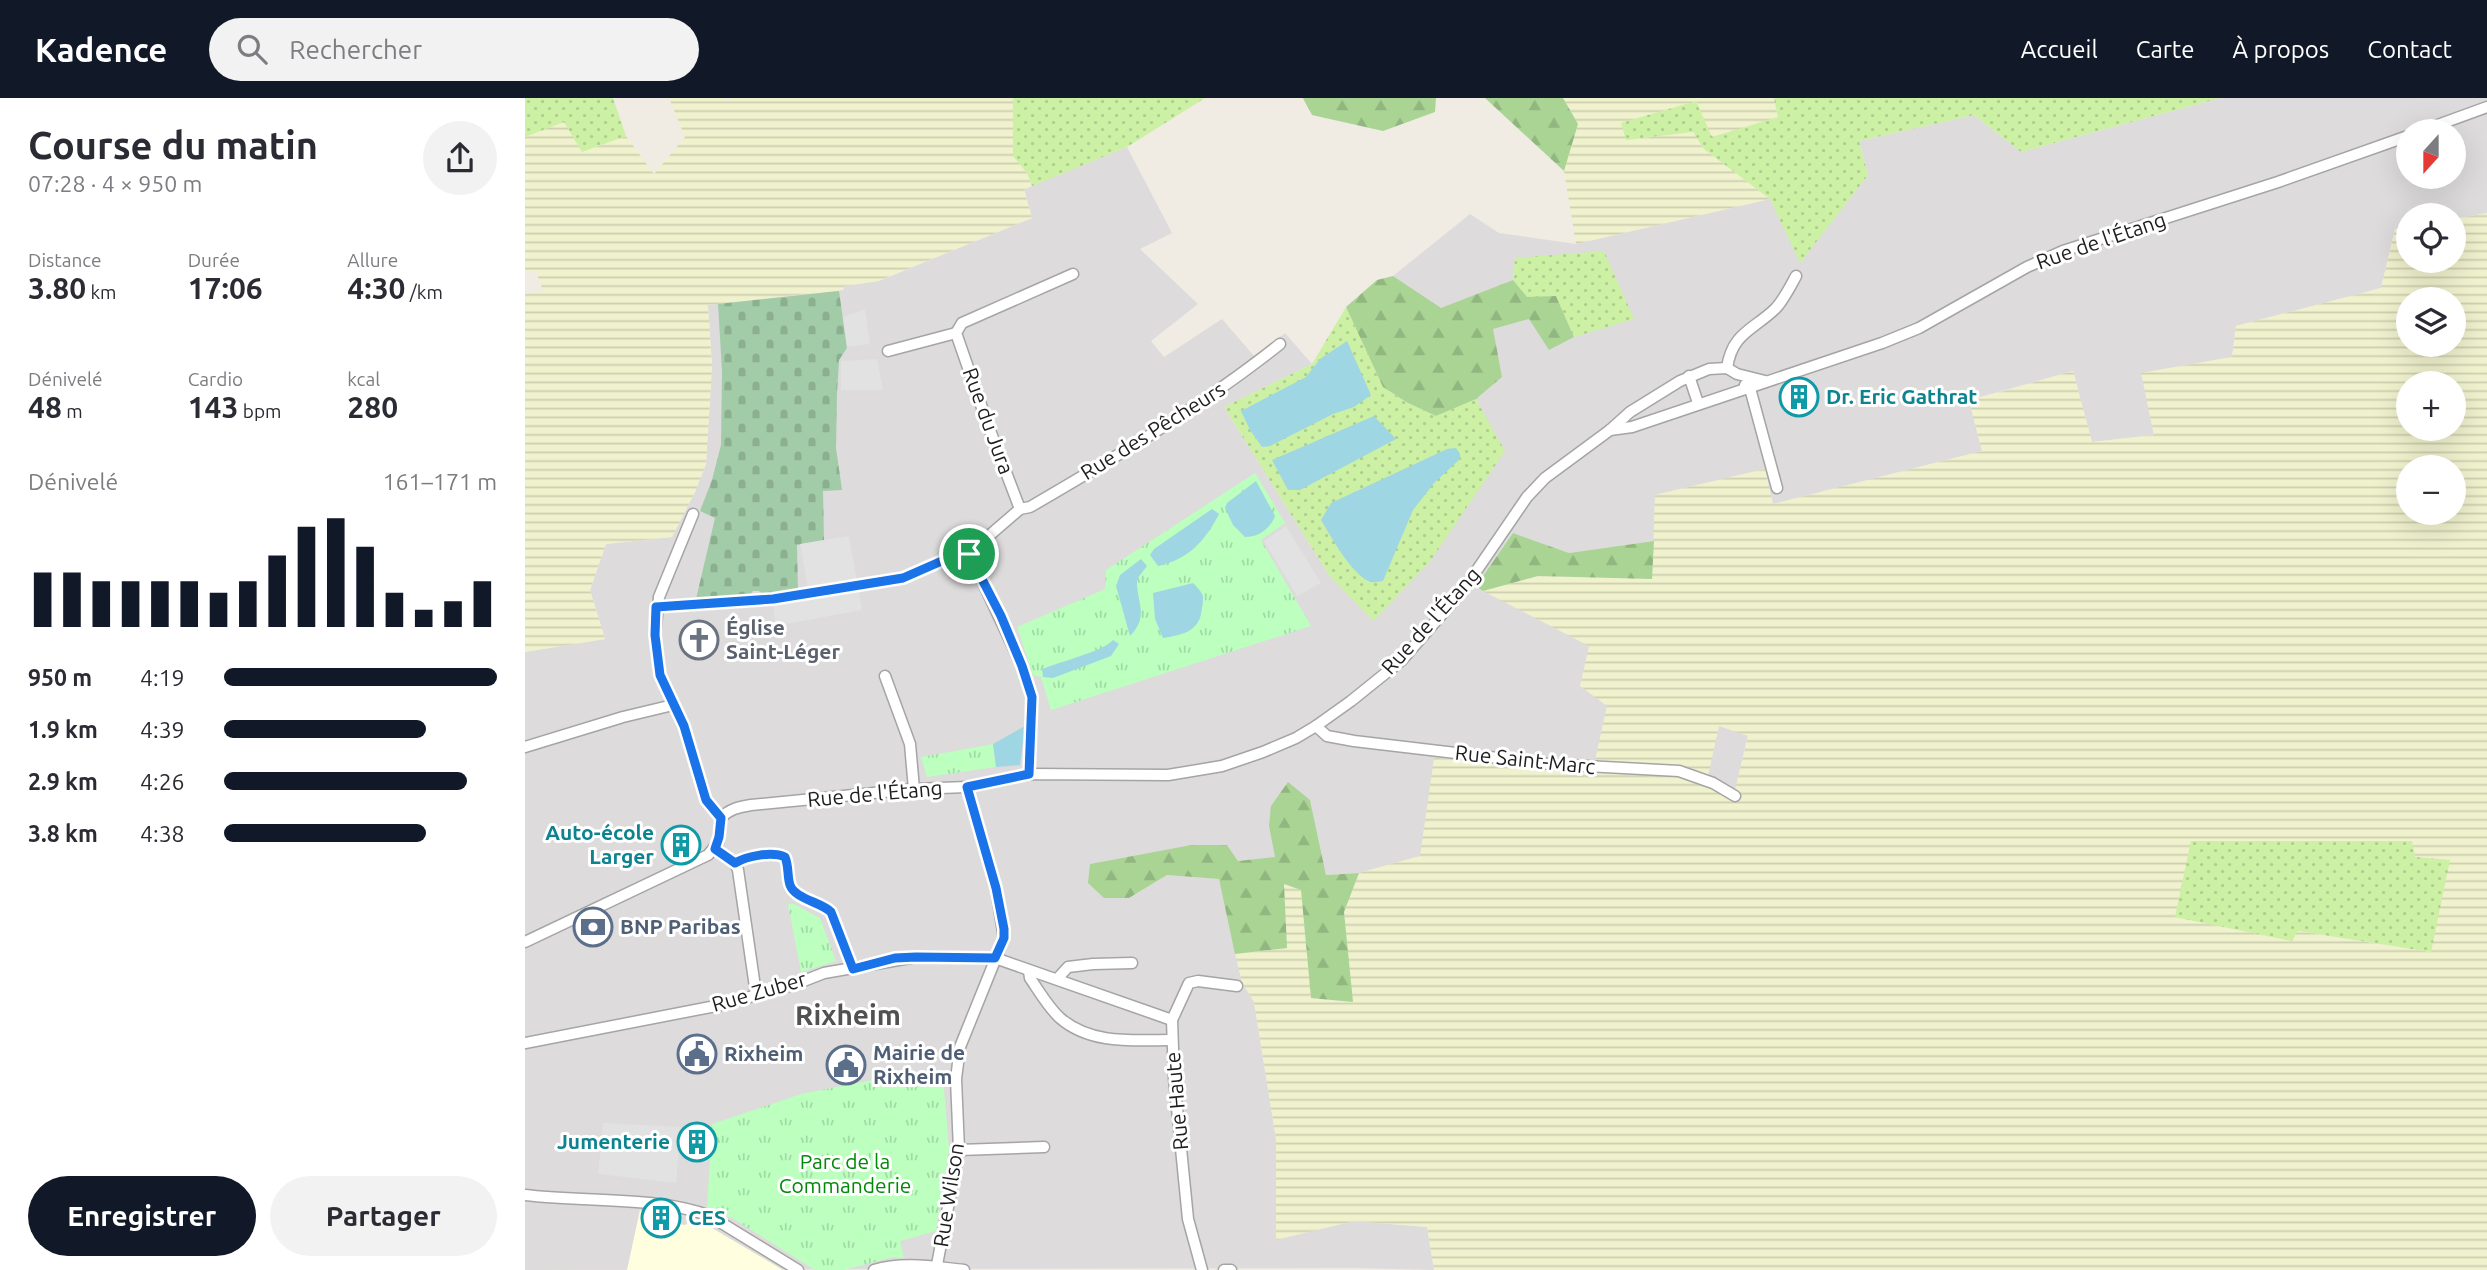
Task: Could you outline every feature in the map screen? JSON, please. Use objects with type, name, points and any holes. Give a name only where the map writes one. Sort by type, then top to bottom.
[{"type":"street","points":[[2454,119],[2487,107]]},
{"type":"street","name":"Rue de l'Étang","points":[[1610,430],[1632,427],[1765,381],[1856,354],[1919,328],[2027,267],[2063,251],[2278,182],[2396,140]]},
{"type":"street","points":[[888,351],[956,333],[962,323],[1073,274]]},
{"type":"street","points":[[1765,381],[1737,374],[1727,368],[1733,345],[1776,308],[1796,276]]},
{"type":"street","name":"Rue du Jura","points":[[956,333],[1020,509]]},
{"type":"street","name":"Rue des Pêcheurs","points":[[969,554],[1020,509],[1030,507],[1065,487],[1175,418],[1244,372],[1280,344]]},
{"type":"street","name":"Rue de l'Étang","points":[[721,818],[736,808],[751,805],[913,789],[967,787],[1029,774],[1150,776],[1201,770],[1243,760],[1296,738],[1359,695],[1402,660],[1464,589],[1527,497],[1545,478],[1630,412],[1689,376],[1709,369],[1727,368]]},
{"type":"street","points":[[1737,374],[1751,392],[1777,488]]},
{"type":"street","points":[[1689,376],[1698,403]]},
{"type":"street","points":[[525,942],[708,855],[715,849],[721,818],[706,800],[684,726],[660,675],[655,635],[656,607],[693,514]]},
{"type":"street","points":[[656,607],[809,594],[903,578],[960,553],[969,554],[1001,616],[1032,697],[1029,774]]},
{"type":"street","points":[[885,676],[910,744],[913,789]]},
{"type":"street","points":[[525,747],[673,705]]},
{"type":"street","name":"Rue Saint-Marc","points":[[1316,726],[1327,736],[1354,741],[1549,764],[1679,772],[1713,783],[1735,796]]},
{"type":"street","name":"Rue Wilson","points":[[936,1268],[945,1234],[959,1150],[956,1079],[960,1047],[1004,938],[996,888],[967,787]]},
{"type":"street","points":[[715,849],[735,863],[747,921],[756,994]]},
{"type":"street","points":[[735,863],[744,858],[779,854],[785,857],[790,885],[795,892],[826,906],[831,912],[853,969]]},
{"type":"street","name":"Rue Zuber","points":[[525,1043],[721,1005],[796,984],[824,973],[895,958],[995,958]]},
{"type":"street","points":[[995,958],[1172,1020]]},
{"type":"street","points":[[1058,978],[1068,967],[1132,963]]},
{"type":"street","points":[[1029,971],[1030,978],[1054,1011],[1076,1028],[1109,1040],[1172,1040]]},
{"type":"street","name":"Rue Haute","points":[[1202,1270],[1188,1219],[1174,1079],[1172,1020],[1189,983],[1198,981],[1237,986]]},
{"type":"street","points":[[959,1150],[1044,1147]]},
{"type":"street","points":[[525,1195],[673,1206],[697,1211],[710,1216],[798,1270]]},
{"type":"street","points":[[874,1270],[892,1265],[964,1270]]},
{"type":"street","points":[[1224,1270],[1231,1270]]},
{"type":"shaded area","points":[[669,98],[725,98],[727,101],[731,98],[1013,98],[1013,156],[1027,173],[1032,186],[1024,190],[1032,218],[878,281],[845,286],[843,290],[708,305],[712,366],[706,464],[672,537],[606,544],[590,590],[605,639],[525,652],[525,294],[543,291],[536,271],[525,272],[525,137],[564,121],[582,152],[626,136],[654,174],[685,137]]},
{"type":"shaded area","points":[[1563,98],[1774,98],[1778,117],[1712,138],[1696,101],[1622,124],[1627,140],[1693,132],[1704,149],[1770,199],[1576,244],[1564,171],[1578,124]]},
{"type":"shaded area","points":[[2220,98],[2487,98],[2487,213],[2466,217],[2466,203],[2396,203],[2396,229],[2381,288],[2236,326],[2232,357],[2142,373],[2154,435],[2092,442],[2073,371],[1969,400],[1982,451],[1773,504],[1765,469],[1655,495],[1654,541],[1569,553],[1513,533],[1476,586],[1590,646],[1607,706],[1593,771],[1420,856],[1359,873],[1326,875],[1310,800],[1269,826],[1276,857],[1238,861],[1227,845],[1191,845],[1090,864],[1129,898],[1167,875],[1219,879],[1242,982],[1254,1002],[1276,1139],[1276,1239],[1354,1221],[1427,1227],[1434,1270],[525,1270],[525,652],[605,639],[590,590],[606,544],[672,537],[706,464],[712,366],[708,305],[843,290],[844,286],[879,281],[1032,218],[1024,189],[1127,147],[1172,233],[1140,249],[1198,304],[1151,341],[1164,357],[1222,319],[1254,356],[1285,333],[1312,364],[1224,407],[1329,575],[1373,620],[1504,451],[1476,399],[1502,377],[1492,329],[1529,319],[1549,349],[1574,337],[1634,318],[1515,258],[1513,280],[1441,309],[1393,276],[1470,214],[1499,233],[1576,244],[1770,199],[1800,262],[1868,175],[1859,141],[1974,115],[2021,152]]},
{"type":"shaded area","points":[[2487,213],[2487,1270],[1434,1270],[1427,1227],[1354,1221],[1276,1240],[1276,1139],[1254,1002],[1242,982],[1235,954],[1286,948],[1284,884],[1301,890],[1311,998],[1352,1002],[1344,912],[1359,873],[1420,856],[1434,758],[1593,770],[1607,706],[1580,686],[1589,646],[1483,591],[1538,576],[1652,579],[1655,495],[1765,469],[1773,504],[1982,451],[1969,401],[2073,371],[2092,442],[2154,435],[2141,373],[2232,357],[2236,326],[2381,288],[2395,229],[2396,273],[2466,273],[2466,217]],"holes":[[[1719,726],[1748,736],[1733,798],[1706,785]],[[2412,841],[2430,952],[2297,931]]]},
{"type":"shaded area","points":[[865,309],[870,344],[847,347],[843,317]]},
{"type":"shaded area","points":[[877,359],[883,390],[841,390],[841,361]]},
{"type":"shaded area","points":[[1286,526],[1321,583],[1297,596],[1264,541]]},
{"type":"shaded area","points":[[849,536],[862,610],[775,626],[773,599],[809,594],[800,544]]},
{"type":"shaded area","points":[[1719,725],[1748,735],[1733,799],[1705,785]]},
{"type":"shaded area","points":[[603,1123],[681,1127],[676,1183],[598,1174]]},
{"type":"shaded area","points":[[640,1210],[672,1217],[679,1224],[685,1225],[691,1221],[712,1228],[783,1270],[627,1270]]},
{"type":"green space","points":[[525,98],[613,98],[626,136],[582,152],[564,122],[525,137]]},
{"type":"green space","points":[[1013,98],[1205,98],[1127,147],[1032,186],[1027,173],[1013,156]]},
{"type":"green space","points":[[1303,98],[1436,98],[1435,112],[1383,131],[1312,115]]},
{"type":"green space","points":[[1485,98],[1563,98],[1578,124],[1564,171]]},
{"type":"green space","points":[[1774,98],[2220,98],[2021,152],[1974,115],[1859,141],[1868,175],[1800,263],[1770,199],[1704,149],[1693,132],[1626,140],[1621,123],[1696,101],[1712,137],[1778,117]]},
{"type":"green space","points":[[1604,251],[1634,319],[1574,337],[1556,296],[1527,298],[1513,280],[1515,258]]},
{"type":"green space","points":[[1393,276],[1441,308],[1513,280],[1527,297],[1556,296],[1574,337],[1549,350],[1529,319],[1493,329],[1502,377],[1476,399],[1436,416],[1383,387],[1346,307],[1377,280]]},
{"type":"green space","points":[[839,291],[847,348],[839,360],[837,394],[836,448],[842,490],[823,491],[824,540],[797,545],[798,591],[762,594],[753,591],[750,595],[696,599],[715,518],[700,511],[721,445],[722,371],[718,304]]},
{"type":"green space","points":[[1346,307],[1383,387],[1436,416],[1476,399],[1505,451],[1429,563],[1373,621],[1329,575],[1224,407],[1312,364]]},
{"type":"green space","points":[[1255,473],[1285,523],[1261,540],[1311,626],[1051,710],[1041,677],[1033,675],[1017,627],[1105,589],[1106,570]]},
{"type":"green space","points":[[1513,533],[1569,553],[1654,541],[1652,579],[1538,576],[1483,591],[1476,586]]},
{"type":"green space","points":[[993,744],[996,767],[927,777],[921,757]]},
{"type":"green space","points":[[1288,782],[1310,800],[1326,875],[1359,873],[1344,912],[1353,1002],[1311,998],[1301,890],[1284,884],[1287,948],[1235,954],[1219,879],[1167,875],[1129,898],[1104,898],[1088,883],[1090,864],[1191,845],[1227,845],[1238,861],[1275,857],[1269,826],[1271,806]]},
{"type":"green space","points":[[2191,841],[2412,841],[2415,857],[2450,860],[2431,952],[2298,931],[2292,941],[2175,917]]},
{"type":"green space","points":[[788,904],[794,904],[820,918],[836,961],[801,972]]},
{"type":"green space","name":"Parc de la Commanderie","points":[[903,1074],[911,1088],[943,1076],[949,1150],[936,1231],[900,1241],[904,1258],[893,1257],[844,1270],[815,1270],[734,1219],[707,1208],[712,1124],[801,1094]]},
{"type":"water","points":[[1347,341],[1371,395],[1354,407],[1333,414],[1270,446],[1262,447],[1241,411],[1306,377],[1320,359]]},
{"type":"water","points":[[1374,416],[1396,439],[1300,490],[1288,490],[1272,460]]},
{"type":"water","points":[[1456,448],[1460,459],[1434,483],[1413,510],[1383,581],[1372,582],[1364,579],[1343,555],[1321,520],[1331,503],[1447,449]]},
{"type":"water","points":[[1256,481],[1275,516],[1263,531],[1255,536],[1245,537],[1233,525],[1225,508],[1227,503]]},
{"type":"water","points":[[1212,509],[1219,514],[1195,548],[1179,559],[1158,566],[1150,555],[1154,549]]},
{"type":"water","points":[[1141,559],[1147,566],[1137,579],[1141,615],[1130,636],[1116,586],[1120,575]]},
{"type":"water","points":[[1193,583],[1203,596],[1198,622],[1184,633],[1163,638],[1155,619],[1153,593]]},
{"type":"water","points":[[1113,640],[1119,644],[1111,656],[1053,678],[1043,677],[1042,669],[1091,652]]},
{"type":"water","points":[[1025,726],[1020,765],[996,767],[993,744]]},
{"type":"place","name":"Dr. Eric Gathrat","points":[[1799,397]]},
{"type":"place","name":"Église Saint-Léger","points":[[699,640]]},
{"type":"place","name":"Auto-école Larger","points":[[681,845]]},
{"type":"place","name":"BNP Paribas","points":[[593,927]]},
{"type":"place","name":"Rixheim","points":[[697,1054]]},
{"type":"place","name":"Mairie de Rixheim","points":[[846,1065]]},
{"type":"place","name":"Jumenterie","points":[[697,1142]]},
{"type":"place","name":"CES","points":[[661,1218]]},
{"type":"district","name":"Rixheim","points":[[848,1015]]},
{"type":"route","points":[[960,553],[969,554],[1001,616],[1032,697],[1029,774],[967,787],[996,888],[1004,938],[995,958],[895,958],[853,969],[831,912],[826,906],[795,892],[790,885],[785,857],[779,854],[744,858],[735,863],[715,849],[721,818],[706,800],[684,726],[660,675],[655,635],[656,607],[809,594],[903,578],[960,553]]}]
